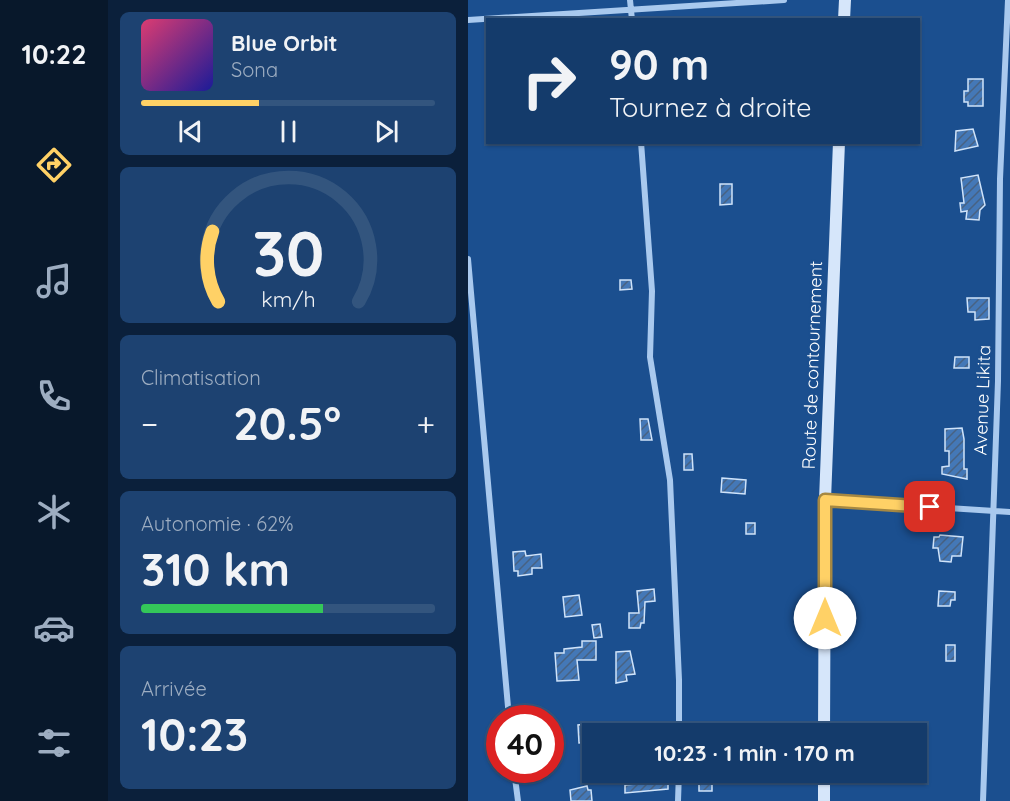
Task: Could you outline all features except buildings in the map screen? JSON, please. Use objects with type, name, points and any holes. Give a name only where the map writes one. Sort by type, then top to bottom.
[{"type":"street","points":[[630,0],[632,18]]},
{"type":"street","points":[[501,18],[784,0]]},
{"type":"street","points":[[844,18],[845,0]]},
{"type":"street","name":"Avenue Likita","points":[[983,801],[1001,261],[1000,179],[1008,0]]},
{"type":"street","points":[[468,20],[486,19]]},
{"type":"street","points":[[641,144],[652,291],[650,357],[670,480],[679,723]]},
{"type":"street","name":"Route de contournement","points":[[824,723],[825,500],[839,144]]},
{"type":"street","points":[[468,259],[508,705]]},
{"type":"street","points":[[825,500],[1010,512]]},
{"type":"street","points":[[516,783],[518,801]]},
{"type":"street","points":[[678,801],[679,783]]},
{"type":"street","points":[[824,783],[824,801]]},
{"type":"route","points":[[825,618],[825,500],[930,507]]}]
